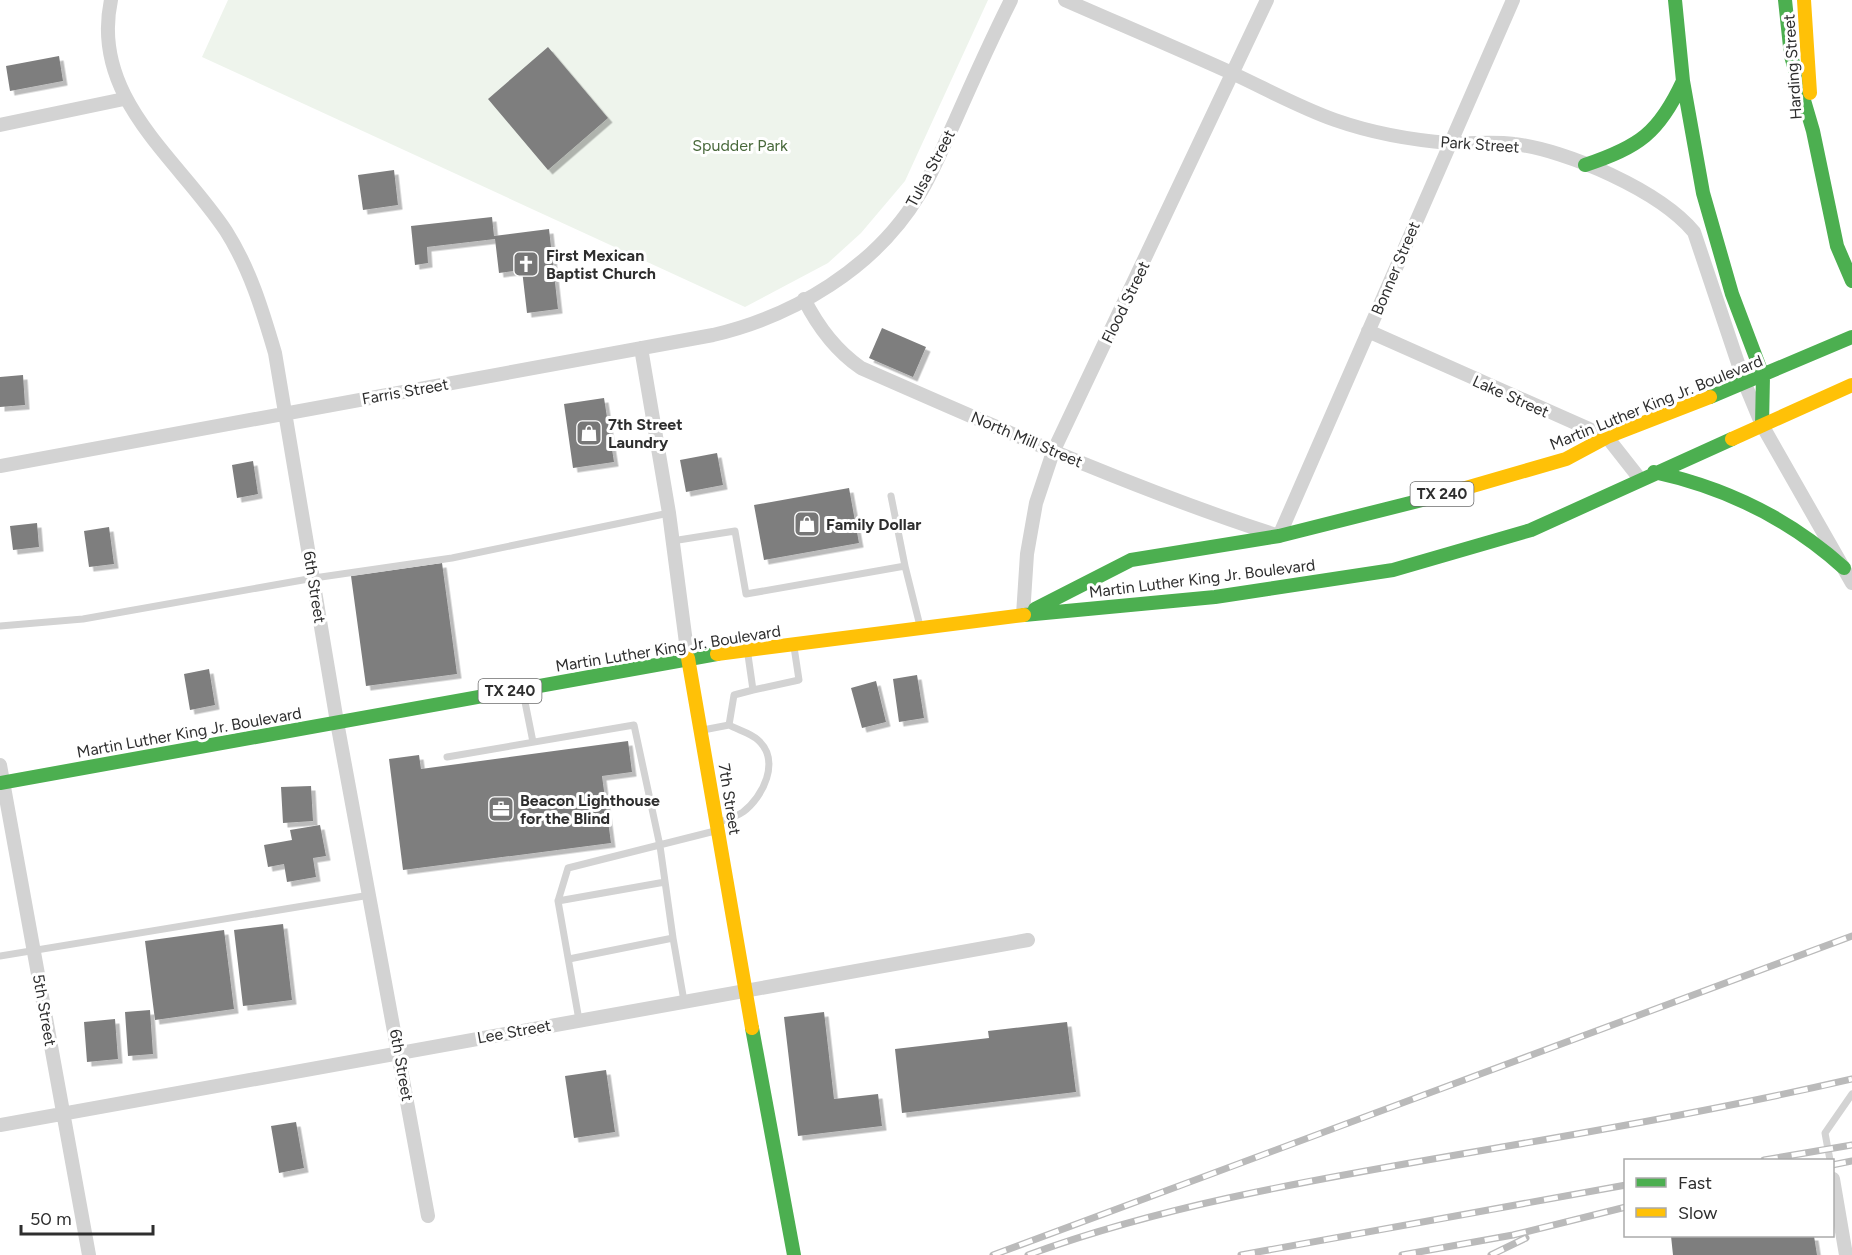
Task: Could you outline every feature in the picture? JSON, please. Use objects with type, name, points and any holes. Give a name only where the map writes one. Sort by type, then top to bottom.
[{"type":"main road","points":[[1675,0],[1683,81],[1703,193],[1732,294],[1763,376],[1762,425]]},
{"type":"main road","points":[[1785,0],[1791,56],[1813,131],[1837,246],[1852,281]]},
{"type":"main road","name":"Harding Street","points":[[1804,0],[1813,131]]},
{"type":"main road","points":[[1585,165],[1628,152],[1650,137],[1670,110],[1683,81]]},
{"type":"main road","name":"Martin Luther King Jr. Boulevard","points":[[1023,615],[1131,560],[1279,536],[1409,504],[1566,459],[1606,437],[1745,384],[1852,337]]},
{"type":"main road","name":"Martin Luther King Jr. Boulevard","points":[[2,782],[688,658],[1023,615],[1215,597],[1393,570],[1531,530],[1654,472],[1852,385]]},
{"type":"main road","points":[[1654,472],[1691,478],[1767,512],[1810,538],[1844,568]]},
{"type":"main road","name":"7th Street","points":[[688,658],[744,990],[794,1255]]},
{"type":"street","name":"6th Street","points":[[111,0],[107,20],[107,40],[124,99],[137,120],[187,180],[239,254],[264,310],[275,352],[338,722],[400,1052],[428,1216]]},
{"type":"street","name":"Tulsa Street","points":[[804,299],[849,271],[874,251],[920,194],[1011,0]]},
{"type":"street","name":"Park Street","points":[[1065,0],[1318,113],[1356,127],[1397,137],[1449,143],[1513,144],[1585,165],[1635,187],[1682,217],[1694,232],[1745,384],[1762,425],[1852,583]]},
{"type":"street","name":"Flood Street","points":[[1023,615],[1027,554],[1036,503],[1053,452],[1234,74],[1267,0]]},
{"type":"street","name":"Bonner Street","points":[[1279,536],[1513,0]]},
{"type":"street","points":[[0,125],[124,99]]},
{"type":"street","name":"Farris Street","points":[[0,466],[743,328],[804,299]]},
{"type":"street","name":"North Mill Street","points":[[804,299],[828,338],[861,368],[1053,452],[1219,517],[1279,536]]},
{"type":"street","name":"Lake Street","points":[[1368,331],[1606,437],[1640,479]]},
{"type":"street","name":"7th Street","points":[[641,348],[669,513],[688,658]]},
{"type":"street","name":"5th Street","points":[[0,765],[89,1255]]},
{"type":"street","name":"Lee Street","points":[[0,1125],[1028,940]]},
{"type":"street","points":[[1834,1184],[1846,1255]]},
{"type":"lane","points":[[891,496],[904,566],[920,628]]},
{"type":"lane","points":[[0,626],[83,619],[314,578],[452,558],[669,513]]},
{"type":"lane","points":[[672,541],[735,531],[746,594],[904,566]]},
{"type":"lane","points":[[729,725],[734,695],[799,680],[794,645]]},
{"type":"lane","points":[[747,651],[753,690]]},
{"type":"lane","points":[[522,689],[533,742]]},
{"type":"lane","points":[[447,757],[634,725],[660,846],[684,1001]]},
{"type":"lane","points":[[579,1020],[558,901],[568,868],[660,846],[717,826],[742,813],[758,797],[769,772],[768,753],[758,739],[729,725],[701,730]]},
{"type":"lane","points":[[558,901],[665,882]]},
{"type":"lane","points":[[0,956],[370,895]]},
{"type":"lane","points":[[569,959],[673,938]]},
{"type":"lane","points":[[1830,1159],[1826,1133],[1852,1094]]},
{"type":"green space","name":"Spudder Park","points":[[228,0],[988,0],[905,181],[861,233],[828,263],[745,307],[202,57]]},
{"type":"building","points":[[548,47],[608,118],[548,170],[488,99]]},
{"type":"building","points":[[59,56],[63,81],[10,91],[6,66]]},
{"type":"building","points":[[394,170],[398,205],[363,210],[358,175]]},
{"type":"building","name":"First Mexican Baptist Church","points":[[492,217],[494,236],[549,229],[558,309],[527,313],[522,270],[499,273],[495,239],[427,247],[428,263],[415,265],[411,226]]},
{"type":"building","points":[[882,328],[926,347],[913,377],[869,358]]},
{"type":"building","points":[[23,375],[25,405],[0,407],[0,377]]},
{"type":"building","name":"7th Street Laundry","points":[[604,398],[614,462],[573,468],[564,404]]},
{"type":"building","points":[[717,453],[723,485],[686,492],[680,460]]},
{"type":"building","points":[[253,461],[258,494],[237,498],[232,465]]},
{"type":"building","name":"Family Dollar","points":[[849,488],[859,543],[764,560],[754,505]]},
{"type":"building","points":[[37,523],[39,547],[13,550],[10,526]]},
{"type":"building","points":[[109,527],[114,564],[89,567],[84,531]]},
{"type":"building","points":[[442,563],[457,674],[366,686],[351,576]]},
{"type":"building","points":[[209,669],[215,705],[190,710],[184,674]]},
{"type":"building","points":[[917,675],[924,718],[899,722],[893,679]]},
{"type":"building","points":[[876,681],[886,722],[862,728],[851,688]]},
{"type":"building","name":"Beacon Lighthouse for the Blind","points":[[628,741],[632,772],[602,776],[611,843],[403,870],[389,759],[419,755],[421,769]]},
{"type":"building","points":[[311,786],[313,821],[283,823],[281,787]]},
{"type":"building","points":[[320,825],[326,856],[313,858],[316,877],[287,882],[284,864],[268,867],[264,845],[292,840],[290,830]]},
{"type":"building","points":[[283,924],[292,1000],[243,1006],[234,930]]},
{"type":"building","points":[[224,930],[234,1009],[155,1020],[145,941]]},
{"type":"building","points":[[150,1010],[153,1054],[128,1056],[125,1012]]},
{"type":"building","points":[[824,1012],[834,1099],[878,1094],[882,1126],[798,1136],[784,1017]]},
{"type":"building","points":[[115,1019],[118,1059],[87,1062],[84,1022]]},
{"type":"building","points":[[1067,1022],[1076,1092],[902,1113],[895,1049],[989,1038],[988,1031]]},
{"type":"building","points":[[606,1070],[615,1132],[574,1138],[565,1076]]},
{"type":"building","points":[[296,1122],[304,1168],[279,1173],[271,1126]]},
{"type":"building","points":[[1671,1237],[1814,1237],[1817,1255],[1673,1255]]},
{"type":"railway","points":[[993,1255],[1852,936]]},
{"type":"railway","points":[[1028,1255],[1127,1223],[1228,1198],[1330,1177],[1695,1112],[1852,1079]]},
{"type":"railway","points":[[1770,1159],[1852,1145]]},
{"type":"railway","points":[[1834,1165],[1852,1161]]},
{"type":"railway","points":[[1241,1255],[1624,1185]]},
{"type":"railway","points":[[1402,1255],[1513,1235],[1624,1207]]},
{"type":"railway","points":[[1491,1255],[1526,1238]]},
{"type":"traffic: fast","points":[[1675,0],[1683,81],[1703,193],[1732,294],[1763,376],[1762,425]]},
{"type":"traffic: fast","points":[[1785,0],[1791,56],[1813,131],[1837,246],[1852,281]]},
{"type":"traffic: fast","points":[[1585,165],[1620,152],[1645,136],[1665,114],[1683,81]]},
{"type":"traffic: fast","points":[[1710,397],[1852,337]]},
{"type":"traffic: fast","points":[[1024,615],[1215,597],[1393,570],[1531,530],[1732,439]]},
{"type":"traffic: fast","points":[[1654,472],[1707,487],[1756,507],[1801,534],[1844,568]]},
{"type":"traffic: fast","points":[[1035,609],[1131,560],[1279,536],[1438,496]]},
{"type":"traffic: fast","points":[[0,783],[717,654]]},
{"type":"traffic: fast","points":[[752,1028],[794,1255]]},
{"type":"traffic: slow","points":[[1804,0],[1810,93]]},
{"type":"traffic: slow","points":[[1732,439],[1852,385]]},
{"type":"traffic: slow","points":[[1438,496],[1566,459],[1607,437],[1710,397]]},
{"type":"traffic: slow","points":[[717,654],[1024,615]]},
{"type":"traffic: slow","points":[[688,658],[752,1028]]},
{"type":"place","name":"First Mexican Baptist Church","points":[[526,264]]},
{"type":"place","name":"7th Street Laundry","points":[[589,433]]},
{"type":"place","name":"Family Dollar","points":[[807,524]]},
{"type":"place","name":"Beacon Lighthouse for the Blind","points":[[501,809]]}]
